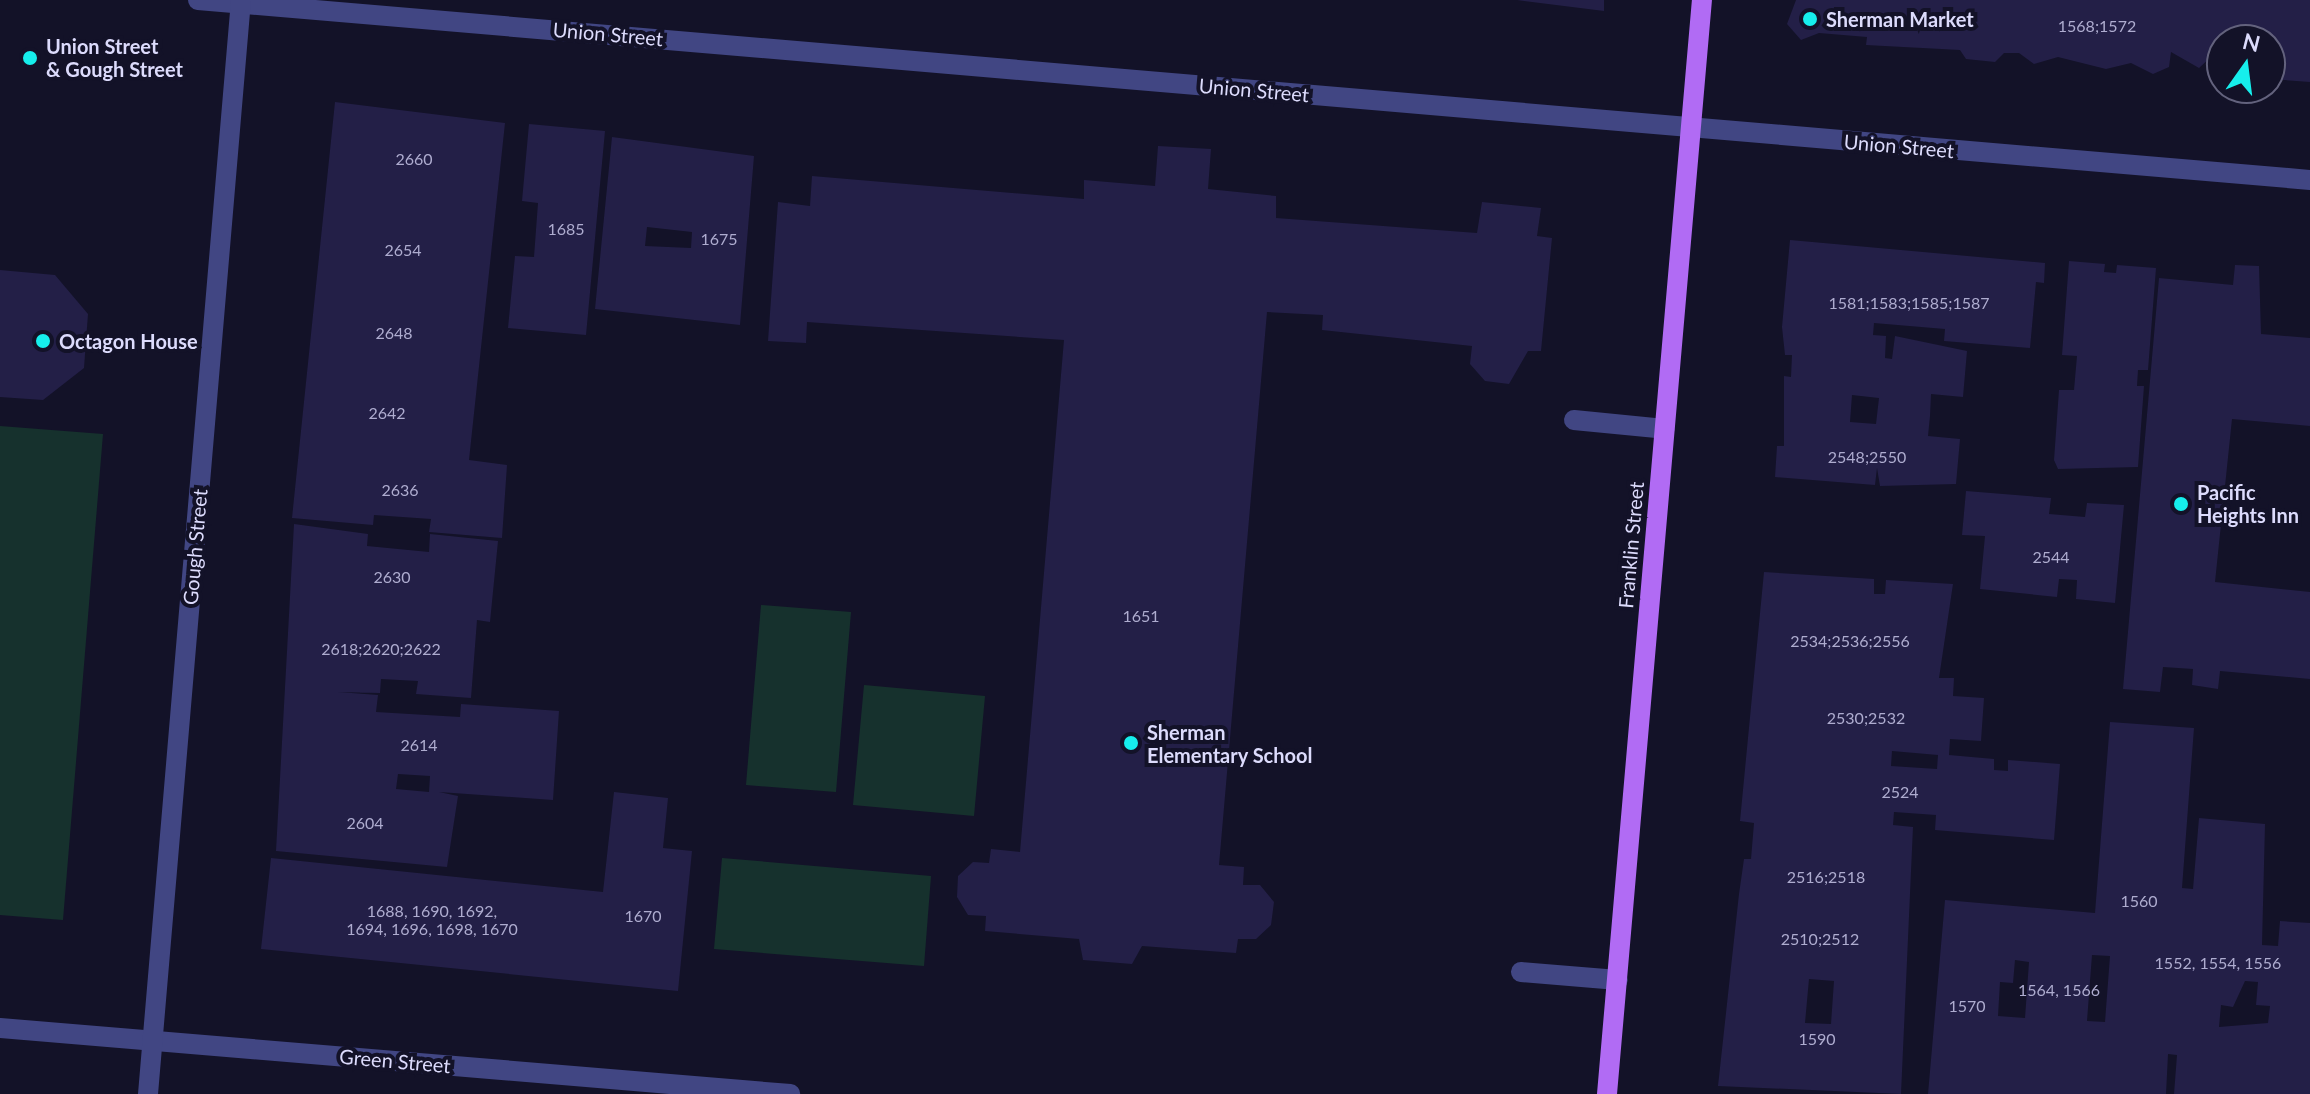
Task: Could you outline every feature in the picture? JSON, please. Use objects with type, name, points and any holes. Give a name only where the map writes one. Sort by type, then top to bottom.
[{"type":"main road","name":"Franklin Street","points":[[1607,1094],[1702,0]]},
{"type":"street","name":"Union Street","points":[[198,0],[2310,180]]},
{"type":"street","name":"Gough Street","points":[[148,1094],[241,2]]},
{"type":"street","points":[[1574,420],[1665,429]]},
{"type":"street","points":[[1521,972],[1618,980]]},
{"type":"street","name":"Green Street","points":[[0,1028],[790,1094]]},
{"type":"green space","points":[[0,426],[103,434],[63,920],[0,915]]},
{"type":"green space","points":[[761,605],[851,612],[836,792],[746,785]]},
{"type":"green space","points":[[864,685],[985,696],[974,816],[853,805]]},
{"type":"green space","points":[[722,858],[931,876],[924,966],[714,949]]},
{"type":"building","points":[[1517,0],[1604,0],[1604,11]]},
{"type":"building","points":[[1796,0],[2310,0],[2310,82],[2286,80],[2286,24],[2206,24],[2206,62],[2199,68],[2171,52],[2169,67],[2153,74],[2131,63],[2106,69],[2058,57],[2034,64],[2019,53],[2004,53],[1995,62],[1966,59],[1960,50],[1866,45],[1867,37],[1819,33],[1801,40],[1787,24]]},
{"type":"building","points":[[335,102],[505,123],[469,460],[507,465],[502,538],[429,532],[431,519],[374,515],[373,525],[292,518]]},
{"type":"building","points":[[529,124],[605,131],[586,335],[508,328],[515,256],[534,257],[538,203],[522,201]]},
{"type":"building","points":[[612,137],[754,156],[740,325],[595,309]],"holes":[[[647,227],[692,232],[691,248],[645,246]]]},
{"type":"building","name":"Sherman Elementary School","points":[[1158,146],[1211,149],[1208,189],[1276,196],[1276,218],[1477,233],[1482,202],[1541,208],[1537,236],[1552,238],[1541,351],[1528,351],[1509,384],[1485,381],[1470,364],[1472,346],[1322,330],[1323,315],[1267,312],[1219,865],[1244,867],[1243,885],[1260,885],[1274,902],[1271,925],[1256,939],[1238,939],[1236,953],[1142,946],[1132,964],[1083,960],[1079,939],[985,931],[986,916],[968,915],[957,897],[958,876],[973,862],[989,863],[991,849],[1020,852],[1064,340],[807,322],[806,343],[768,341],[778,202],[810,206],[812,176],[1084,199],[1084,180],[1155,186]]},
{"type":"building","points":[[1790,240],[2045,263],[2044,283],[2036,282],[2030,348],[1944,341],[1945,329],[1874,323],[1873,335],[1886,336],[1885,358],[1892,359],[1895,336],[1967,351],[1963,397],[1931,394],[1928,436],[1960,439],[1956,484],[1880,486],[1877,468],[1875,485],[1775,477],[1777,446],[1784,446],[1784,376],[1791,377],[1792,355],[1785,355],[1782,327]],"holes":[[[1852,395],[1879,398],[1876,424],[1850,422]]]},
{"type":"building","points":[[2069,261],[2105,264],[2104,272],[2116,273],[2117,265],[2156,268],[2148,370],[2138,370],[2137,386],[2144,386],[2138,467],[2058,469],[2054,460],[2059,390],[2074,390],[2077,356],[2062,355]]},
{"type":"building","name":"Pacific Heights Inn","points":[[2235,265],[2259,266],[2261,334],[2310,338],[2310,426],[2232,419],[2215,582],[2310,592],[2310,679],[2220,671],[2218,689],[2192,685],[2193,669],[2163,667],[2160,692],[2123,689],[2159,278],[2233,285]]},
{"type":"building","name":"Octagon House","points":[[0,270],[55,275],[88,314],[84,368],[43,400],[0,397]]},
{"type":"building","points":[[1966,491],[2051,498],[2049,514],[2085,517],[2087,503],[2124,505],[2115,603],[2076,599],[2077,580],[2059,579],[2057,597],[1980,589],[1985,536],[1962,535]]},
{"type":"building","points":[[294,524],[368,534],[367,546],[429,552],[430,534],[498,541],[490,622],[477,620],[471,698],[416,694],[418,681],[381,679],[380,693],[338,692],[378,695],[376,712],[460,717],[461,704],[559,711],[553,800],[439,792],[458,796],[447,867],[276,851]],"holes":[[[398,774],[430,776],[429,792],[396,789]]]},
{"type":"building","points":[[1764,572],[1874,579],[1874,594],[1885,594],[1886,580],[1953,584],[1939,678],[1954,678],[1953,696],[1984,698],[1981,741],[1950,739],[1949,755],[1994,759],[1994,770],[2008,771],[2008,760],[2060,764],[2054,840],[1935,830],[1936,815],[1894,812],[1893,825],[1913,827],[1901,1094],[1718,1086],[1739,894],[1744,859],[1751,859],[1754,823],[1740,821]],"holes":[[[1892,751],[1938,755],[1937,769],[1891,766]],[[1809,979],[1834,981],[1831,1024],[1805,1023]]]},
{"type":"building","points":[[2110,722],[2194,728],[2182,888],[2193,889],[2199,818],[2265,824],[2262,945],[2278,946],[2280,921],[2310,923],[2310,1094],[2174,1094],[2177,1055],[2168,1054],[2166,1094],[1928,1094],[1945,900],[2095,913]],"holes":[[[2092,955],[2110,956],[2105,1022],[2087,1021]],[[2015,960],[2029,962],[2025,1018],[1998,1016],[2000,982],[2013,983]],[[2245,981],[2258,982],[2256,1005],[2270,1006],[2268,1023],[2219,1027],[2221,1005],[2233,1007]]]},
{"type":"building","points":[[614,792],[668,798],[663,848],[692,851],[678,991],[261,949],[271,858],[603,892]]},
{"type":"place","name":"Sherman Market","points":[[1810,19]]},
{"type":"place","name":"Union Street & Gough Street","points":[[30,58]]},
{"type":"place","name":"Octagon House","points":[[43,341]]},
{"type":"place","name":"Pacific Heights Inn","points":[[2181,504]]},
{"type":"place","name":"Sherman Elementary School","points":[[1131,743]]}]
